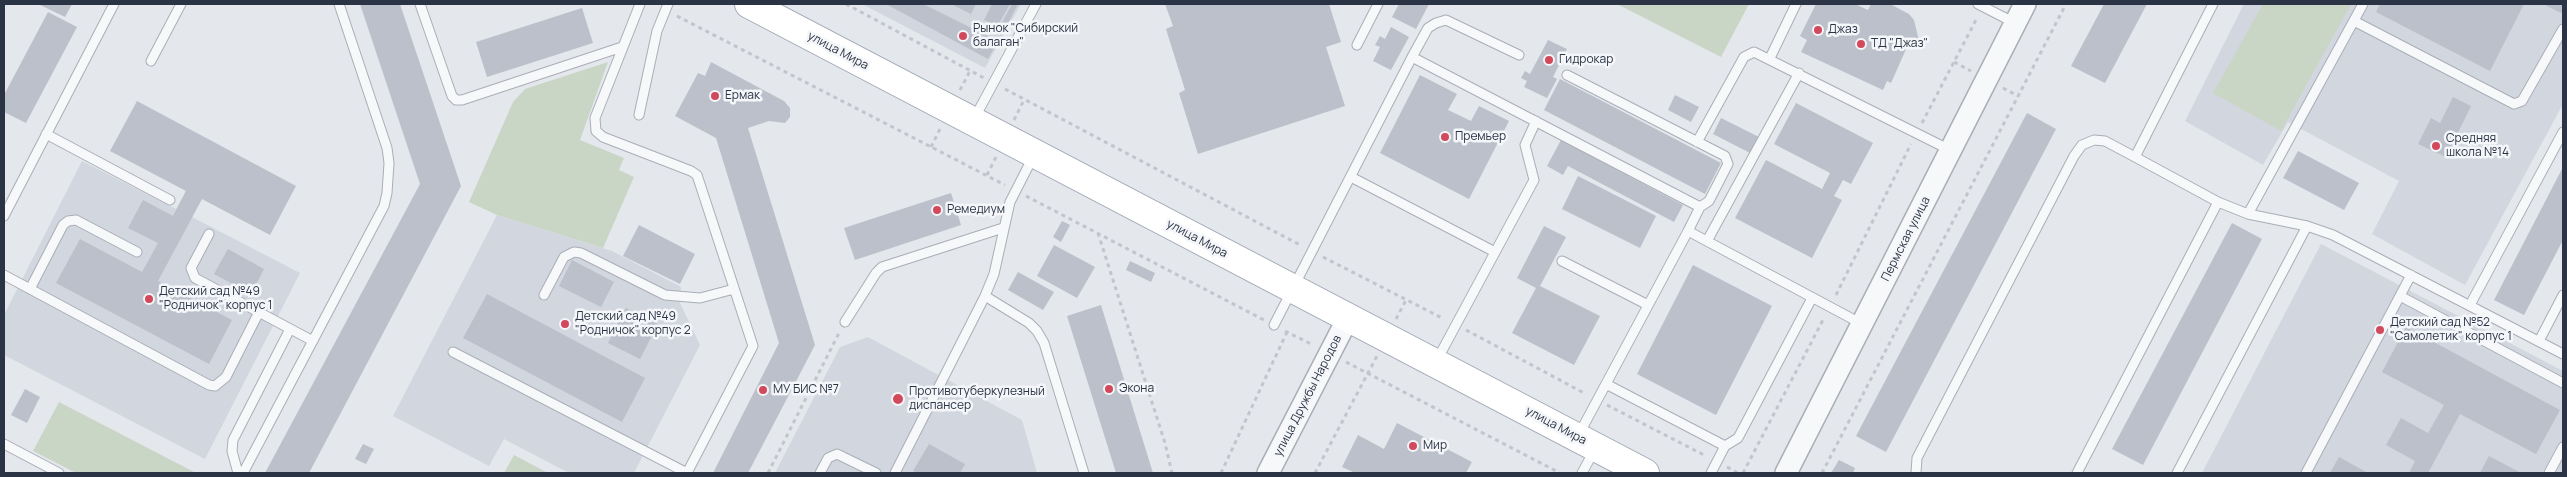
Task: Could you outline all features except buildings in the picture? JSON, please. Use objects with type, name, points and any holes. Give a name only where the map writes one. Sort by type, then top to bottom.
[{"type":"main road","name":"улица Мира","points":[[749,4],[1645,473]]},
{"type":"street","name":"Пермская улица","points":[[1786,473],[2025,4]]},
{"type":"street","name":"улица Дружбы Народов","points":[[1268,473],[1348,318]]},
{"type":"lane","points":[[4,216],[114,4]]},
{"type":"lane","points":[[151,60],[181,4]]},
{"type":"lane","points":[[243,473],[384,206],[387,193],[389,163],[387,148],[339,4]]},
{"type":"lane","points":[[420,4],[452,96],[456,100],[462,100],[622,47]]},
{"type":"lane","points":[[453,352],[687,473],[753,346],[697,175],[603,137],[596,132],[595,118],[640,4]]},
{"type":"lane","points":[[973,121],[1036,4]]},
{"type":"lane","points":[[1357,45],[1378,4]]},
{"type":"lane","points":[[1770,58],[1796,4]]},
{"type":"lane","points":[[2135,157],[2213,4]]},
{"type":"lane","points":[[2248,214],[2363,4]]},
{"type":"lane","points":[[1981,5],[2016,23]]},
{"type":"lane","points":[[639,115],[657,30],[667,7]]},
{"type":"lane","points":[[1274,325],[1428,28],[1436,22],[1446,20],[1519,55]]},
{"type":"lane","points":[[2354,21],[2514,104],[2522,101],[2563,29]]},
{"type":"lane","points":[[1698,142],[1744,57],[1754,52],[1770,58],[1951,150]]},
{"type":"lane","points":[[1412,57],[1700,207]]},
{"type":"lane","points":[[1707,241],[1799,73]]},
{"type":"lane","points":[[1567,75],[1725,156],[1728,164],[1710,201],[1700,207],[1597,400],[1586,442],[1582,473]]},
{"type":"lane","points":[[1435,363],[1534,180],[1525,146],[1536,121]]},
{"type":"lane","points":[[2470,306],[2563,132]]},
{"type":"lane","points":[[46,134],[170,200]]},
{"type":"lane","points":[[1916,473],[1917,458],[2074,156],[2082,145],[2094,140],[2105,141],[2218,202],[2248,214],[2307,226],[2333,234],[2563,354]]},
{"type":"lane","points":[[895,473],[994,274],[1015,190],[1035,154]]},
{"type":"lane","points":[[1351,177],[1495,252]]},
{"type":"lane","points":[[2077,473],[2218,202]]},
{"type":"lane","points":[[30,289],[62,225],[68,221],[76,220],[137,252]]},
{"type":"lane","points":[[2177,473],[2307,226]]},
{"type":"lane","points":[[845,322],[876,272],[882,267],[1004,228]]},
{"type":"lane","points":[[1688,231],[1862,324]]},
{"type":"lane","points":[[209,234],[191,268],[195,278],[313,341]]},
{"type":"lane","points":[[544,295],[564,257],[574,252],[580,253],[665,295],[700,298],[734,289]]},
{"type":"lane","points":[[1562,261],[1648,306]]},
{"type":"lane","points":[[4,275],[209,385],[215,386],[226,377],[259,312]]},
{"type":"lane","points":[[2306,473],[2411,275]]},
{"type":"lane","points":[[2539,341],[2563,295]]},
{"type":"lane","points":[[984,296],[1029,323],[1037,331],[1044,344],[1084,473]]},
{"type":"lane","points":[[2400,296],[2563,383]]},
{"type":"lane","points":[[1711,473],[1725,446],[1738,438],[1812,298]]},
{"type":"lane","points":[[238,473],[232,451],[233,440],[290,329]]},
{"type":"lane","points":[[1606,384],[1725,446]]},
{"type":"lane","points":[[4,444],[58,473]]},
{"type":"lane","points":[[2549,473],[2563,447]]},
{"type":"lane","points":[[820,473],[828,458],[837,454],[876,473]]},
{"type":"path","points":[[846,4],[1312,252],[1456,325],[1738,473]]},
{"type":"path","points":[[1822,473],[2066,4]]},
{"type":"path","points":[[1744,473],[1830,308],[1981,5]]},
{"type":"path","points":[[667,7],[1560,473]]},
{"type":"path","points":[[1098,232],[1165,443],[1172,473]]},
{"type":"path","points":[[1315,473],[1406,300]]},
{"type":"path","points":[[768,473],[845,322]]},
{"type":"path","points":[[1221,473],[1287,332]]},
{"type":"shaded area","name":"Рынок \"Сибирский балаган\"","points":[[862,4],[1021,4],[985,68]]},
{"type":"shaded area","name":"Средняя школа №14","points":[[2244,4],[2563,4],[2563,104],[2465,285],[2372,234],[2399,181],[2288,122],[2263,165],[2185,121]]},
{"type":"shaded area","name":"Детский сад №49 \"Родничок\" корпус 1","points":[[82,161],[176,209],[186,191],[202,199],[192,217],[300,273],[205,459],[4,355],[4,315]]},
{"type":"shaded area","name":"Детский сад №49 \"Родничок\" корпус 2","points":[[497,215],[612,251],[681,287],[680,303],[700,345],[634,473],[569,473],[504,439],[489,466],[393,416]]},
{"type":"shaded area","name":"Детский сад №52 \"Самолетик\" корпус 1","points":[[2321,244],[2563,371],[2563,473],[2202,473]]},
{"type":"shaded area","name":"Противотуберкулезный диспансер","points":[[868,337],[1022,420],[1037,473],[775,473],[840,347]]},
{"type":"green space","points":[[1617,4],[1749,4],[1721,57]]},
{"type":"green space","points":[[2263,4],[2351,4],[2281,131],[2213,93]]},
{"type":"green space","points":[[608,62],[580,140],[624,158],[619,170],[634,177],[603,248],[497,215],[469,202],[513,102],[525,89]]},
{"type":"green space","points":[[59,402],[196,473],[76,473],[33,451]]},
{"type":"green space","points":[[514,455],[548,473],[504,473]]},
{"type":"place","name":"Джаз","points":[[1818,30]]},
{"type":"place","name":"Рынок \"Сибирский балаган\"","points":[[963,36]]},
{"type":"place","name":"ТД \"Джаз\"","points":[[1861,44]]},
{"type":"place","name":"Гидрокар","points":[[1549,60]]},
{"type":"place","name":"Ермак","points":[[715,96]]},
{"type":"place","name":"Премьер","points":[[1445,137]]},
{"type":"place","name":"Средняя школа №14","points":[[2436,146]]},
{"type":"place","name":"Ремедиум","points":[[937,210]]},
{"type":"place","name":"Детский сад №49 \"Родничок\" корпус 1","points":[[149,299]]},
{"type":"place","name":"Детский сад №49 \"Родничок\" корпус 2","points":[[565,324]]},
{"type":"place","name":"Детский сад №52 \"Самолетик\" корпус 1","points":[[2380,330]]},
{"type":"place","name":"Экона","points":[[1109,389]]},
{"type":"place","name":"МУ БИС №7","points":[[763,390]]},
{"type":"place","name":"Противотуберкулезный диспансер","points":[[898,399]]},
{"type":"place","name":"Мир","points":[[1413,446]]}]
